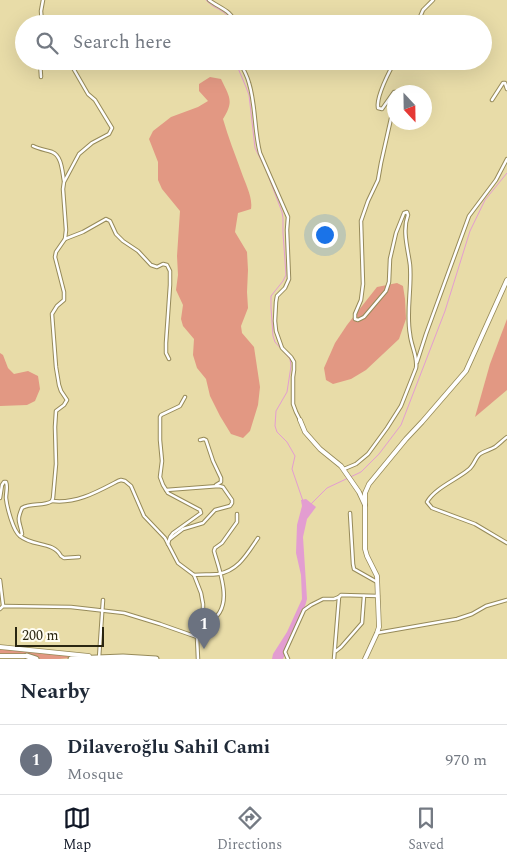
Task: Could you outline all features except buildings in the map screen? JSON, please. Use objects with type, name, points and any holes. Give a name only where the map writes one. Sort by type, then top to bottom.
[{"type":"highway","points":[[28,657],[36,659]]},
{"type":"highway","points":[[71,659],[156,659]]},
{"type":"street","points":[[42,15],[43,0]]},
{"type":"street","points":[[209,0],[231,15]]},
{"type":"street","points":[[421,15],[433,0]]},
{"type":"street","points":[[41,70],[41,77]]},
{"type":"street","points":[[52,501],[56,464],[56,411],[67,400],[59,385],[52,314],[64,300],[64,292],[55,257],[56,252],[65,239],[64,182],[79,154],[92,142],[110,134],[112,128],[95,100],[88,94],[74,70]]},
{"type":"street","points":[[244,70],[251,91],[257,144],[260,154],[288,217],[289,279],[285,288],[277,296],[275,321],[276,331],[282,348],[294,362],[293,404],[305,432],[320,449],[345,470],[365,505]]},
{"type":"street","points":[[387,102],[382,109],[378,108],[378,99],[390,70]]},
{"type":"street","points":[[492,100],[503,83],[505,83],[507,89]]},
{"type":"street","points":[[388,130],[380,162],[378,180],[361,221],[364,284],[355,319],[358,320],[364,317],[386,291],[389,282],[390,258],[396,233],[404,213],[407,212],[405,231],[410,264],[409,326],[417,362]]},
{"type":"street","points":[[33,146],[58,155],[64,182]]},
{"type":"street","points":[[345,470],[368,454],[388,428],[401,406],[469,216],[496,180],[507,159]]},
{"type":"street","points":[[65,239],[83,232],[106,219],[110,221],[114,232],[119,238],[138,251],[150,265],[157,267],[164,264],[167,265],[170,272],[166,342],[166,353],[169,360]]},
{"type":"street","points":[[365,659],[379,627],[377,576],[365,549],[365,492],[369,484],[406,439],[466,371],[507,280]]},
{"type":"street","points":[[169,542],[172,533],[201,513],[200,510],[168,493],[160,477],[162,461],[159,419],[161,415],[180,406],[185,397]]},
{"type":"street","points":[[507,437],[495,447],[480,454],[467,472],[435,494],[427,502],[432,508],[475,524],[507,543]]},
{"type":"street","points":[[200,440],[206,440],[222,480],[215,486]]},
{"type":"street","points":[[20,536],[22,532],[19,526],[19,517],[22,508],[28,505],[42,505],[52,501],[62,502],[80,498],[91,495],[118,481],[125,481],[131,486],[144,516],[169,542],[178,563],[194,575],[202,598],[203,610],[197,638],[198,659]]},
{"type":"street","points":[[0,498],[2,485],[6,482],[9,512],[18,535],[31,542],[58,550],[64,558],[79,558]]},
{"type":"street","points":[[166,490],[215,486],[223,488],[232,500],[230,506],[215,510],[203,523],[183,529],[169,542]]},
{"type":"street","points":[[350,513],[354,569],[378,582]]},
{"type":"street","points":[[200,621],[210,622],[221,609],[224,602],[224,593],[214,551],[237,522],[236,514]]},
{"type":"street","points":[[194,575],[220,573],[234,568],[245,557],[258,538]]},
{"type":"street","points":[[0,580],[3,606]]},
{"type":"street","points":[[288,659],[285,652],[304,610],[311,605],[323,599],[334,599],[341,595],[378,596]]},
{"type":"street","points":[[336,651],[362,623],[364,596]]},
{"type":"street","points":[[334,659],[339,597]]},
{"type":"street","points":[[0,647],[98,658],[103,600]]},
{"type":"street","points":[[377,633],[457,619],[472,614],[486,606],[507,600]]},
{"type":"street","points":[[0,609],[3,606],[38,606],[124,613],[197,638]]},
{"type":"street","points":[[0,656],[28,657]]},
{"type":"shaded area","points":[[210,77],[221,79],[230,99],[229,108],[223,119],[251,200],[251,209],[238,213],[235,232],[247,252],[248,308],[241,326],[242,333],[254,347],[260,387],[258,405],[250,431],[243,438],[231,434],[220,416],[210,396],[206,379],[197,368],[193,355],[194,339],[183,326],[181,319],[183,305],[176,290],[180,211],[162,189],[158,180],[158,162],[149,139],[153,131],[171,117],[198,107],[208,101],[199,91],[199,84]]},
{"type":"shaded area","points":[[397,283],[403,286],[406,319],[399,339],[366,370],[351,379],[333,384],[326,380],[324,368],[335,343],[347,325],[377,287]]},
{"type":"shaded area","points":[[507,319],[507,390],[475,417],[490,364]]},
{"type":"shaded area","points":[[0,353],[3,355],[8,368],[14,374],[28,371],[38,376],[40,389],[35,401],[27,405],[0,406]]},
{"type":"shaded area","points":[[306,499],[316,507],[307,519],[303,537],[307,599],[283,659],[272,659],[302,599],[301,575],[296,553],[297,525],[302,506],[301,500]]},
{"type":"shaded area","points":[[0,649],[80,657],[40,659],[25,654],[0,654]]},
{"type":"waterway","points":[[206,0],[209,4],[227,15]]},
{"type":"waterway","points":[[239,70],[249,95],[255,148],[266,170],[283,218],[286,275],[271,296],[271,308],[275,342],[290,359],[291,366],[287,392],[276,411],[275,426],[277,432],[287,442],[295,456],[292,469],[303,501]]},
{"type":"waterway","points":[[311,504],[327,488],[361,472],[379,454],[401,425],[445,311],[470,231],[485,200],[507,173]]},
{"type":"place","name":"Dilaveroğlu Sahil Cami","points":[[204,649]]}]
